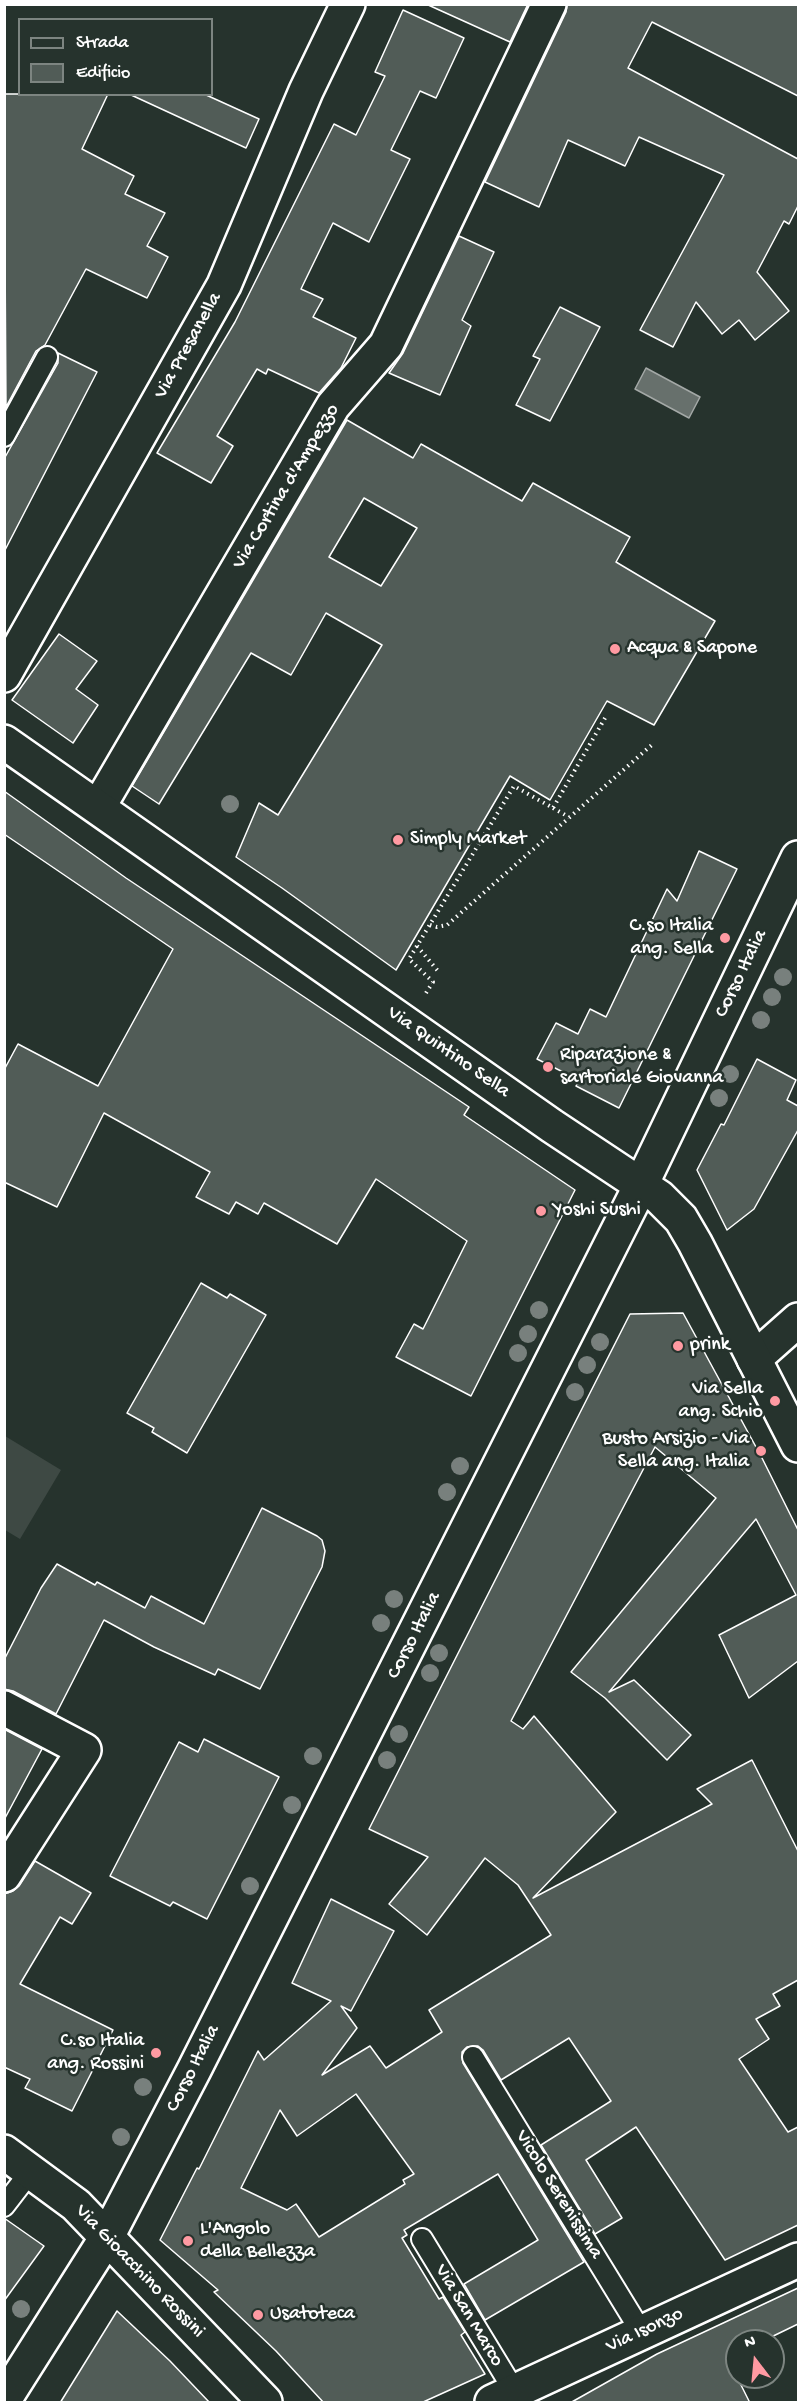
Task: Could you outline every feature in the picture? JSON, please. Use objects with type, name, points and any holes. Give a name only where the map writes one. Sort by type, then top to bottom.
[{"type":"street","name":"Via Presanella","points":[[4,675],[224,285],[306,91],[348,4]]},
{"type":"street","name":"Via Cortina d'Ampezzo","points":[[99,806],[333,406],[386,345],[549,4]]},
{"type":"street","name":"Via Quintino Sella","points":[[4,742],[99,806],[416,1031],[659,1197],[681,1219],[798,1446]]},
{"type":"street","name":"Corso Italia","points":[[4,2400],[107,2237],[433,1600],[641,1185],[798,858]]},
{"type":"street","points":[[754,1359],[798,1320]]},
{"type":"street","points":[[4,1708],[84,1750],[4,1875]]},
{"type":"street","name":"Via Gioacchino Rossini","points":[[4,2152],[76,2205],[265,2403]]},
{"type":"street","name":"Via Isonzo","points":[[503,2397],[798,2260]]},
{"type":"lane","points":[[4,436],[47,357]]},
{"type":"lane","name":"Vicolo Serenissima","points":[[473,2058],[642,2333]]},
{"type":"lane","points":[[4,2206],[31,2171]]},
{"type":"lane","name":"Via San Marco","points":[[422,2239],[503,2397]]},
{"type":"path","points":[[553,808],[604,718]]},
{"type":"path","points":[[430,925],[437,927],[447,924],[654,743]]},
{"type":"path","points":[[422,999],[433,982],[409,959],[514,786],[569,817]]},
{"type":"path","points":[[417,945],[438,971]]},
{"type":"shaded area","points":[[646,368],[700,397],[689,418],[635,389]]},
{"type":"shaded area","points":[[5,1436],[61,1470],[20,1539],[5,1530]]},
{"type":"building","points":[[426,4],[528,4],[510,42]]},
{"type":"building","points":[[567,4],[798,4],[798,96],[652,22],[628,68],[798,159],[798,206],[789,224],[784,221],[757,272],[789,311],[755,340],[739,320],[722,334],[696,302],[673,347],[640,330],[724,175],[639,137],[625,166],[568,140],[539,207],[485,182],[566,12]]},
{"type":"building","points":[[403,10],[464,38],[436,98],[420,91],[391,150],[410,159],[369,242],[333,223],[301,289],[323,299],[313,317],[356,338],[341,368],[319,393],[268,369],[266,374],[257,369],[217,436],[233,446],[211,483],[157,453],[235,322],[334,124],[356,135],[385,76],[375,72]]},
{"type":"building","points":[[4,94],[107,96],[82,149],[134,176],[125,194],[165,213],[147,246],[168,257],[147,298],[86,269],[45,345],[36,351],[6,407]]},
{"type":"building","points":[[133,96],[208,96],[259,119],[246,148]]},
{"type":"building","points":[[459,236],[494,252],[462,320],[471,326],[440,395],[389,373],[403,353]]},
{"type":"building","points":[[560,307],[600,327],[550,421],[516,405],[540,359],[533,356]]},
{"type":"building","points":[[58,353],[97,372],[4,552],[4,459],[58,363]]},
{"type":"building","points":[[347,420],[413,458],[421,444],[522,501],[533,483],[630,537],[616,562],[715,621],[654,725],[607,701],[550,800],[510,776],[396,970],[236,857],[259,803],[278,815],[382,645],[326,613],[291,675],[251,653],[159,804],[132,786]],"holes":[[[364,498],[417,528],[381,586],[329,557]]]},
{"type":"building","points":[[59,634],[97,661],[76,689],[98,705],[73,743],[12,700]]},
{"type":"building","points":[[4,791],[126,878],[469,1107],[464,1115],[575,1190],[471,1396],[396,1357],[414,1324],[423,1329],[467,1241],[376,1179],[337,1244],[264,1203],[258,1214],[236,1202],[229,1214],[196,1197],[210,1172],[104,1113],[57,1207],[4,1182],[4,1070],[18,1044],[98,1086],[173,949],[4,834]]},
{"type":"building","points":[[699,851],[737,869],[619,1108],[576,1086],[579,1080],[537,1059],[556,1023],[578,1034],[590,1009],[606,1017],[667,889],[677,901]]},
{"type":"building","points":[[757,1059],[796,1080],[787,1100],[798,1106],[798,1130],[754,1209],[727,1230],[697,1170],[721,1124],[724,1125]]},
{"type":"building","points":[[201,1283],[227,1298],[230,1294],[266,1315],[187,1453],[152,1432],[154,1428],[127,1413]]},
{"type":"building","points":[[683,1313],[762,1458],[798,1530],[798,1661],[749,1698],[719,1635],[796,1595],[756,1519],[609,1692],[634,1680],[691,1735],[667,1760],[605,1698],[571,1672],[716,1498],[655,1447],[511,1721],[523,1729],[534,1716],[616,1812],[533,1898],[712,1804],[697,1789],[752,1760],[798,1851],[798,1980],[773,1994],[780,2006],[756,2019],[769,2039],[739,2059],[788,2132],[798,2127],[798,2225],[725,2260],[636,2127],[586,2160],[622,2218],[595,2234],[541,2145],[611,2101],[569,2038],[501,2080],[483,2050],[478,2046],[467,2047],[462,2052],[463,2063],[584,2262],[485,2320],[464,2284],[538,2240],[498,2174],[404,2230],[407,2235],[402,2238],[439,2299],[443,2297],[465,2332],[461,2335],[485,2374],[421,2403],[324,2403],[276,2351],[214,2292],[218,2290],[160,2240],[197,2168],[199,2169],[258,2051],[264,2060],[331,2001],[292,1983],[331,1899],[394,1931],[351,2011],[341,2006],[357,2028],[322,2075],[370,2046],[386,2068],[442,2032],[429,2010],[551,1935],[518,1885],[485,1858],[427,1935],[389,1904],[428,1857],[369,1829],[630,1314]],"holes":[[[356,2094],[414,2174],[403,2180],[405,2184],[319,2237],[296,2204],[287,2210],[241,2188],[280,2110],[297,2136]]]},
{"type":"building","points":[[262,1508],[317,1536],[322,1540],[325,1551],[322,1567],[260,1689],[218,1669],[215,1675],[154,1647],[104,1620],[56,1714],[13,1691],[4,1689],[4,1660],[41,1588],[57,1564],[145,1608],[151,1596],[204,1624]]},
{"type":"building","points":[[4,1729],[42,1749],[4,1820]]},
{"type":"building","points":[[204,1739],[279,1777],[207,1919],[173,1902],[170,1906],[110,1876],[179,1742],[198,1752]]},
{"type":"building","points":[[35,1861],[91,1893],[72,1924],[60,1917],[20,1984],[113,2030],[72,2111],[25,2088],[30,2079],[4,2067],[4,1894],[19,1886]]},
{"type":"building","points":[[4,2218],[44,2246],[4,2301]]},
{"type":"building","points":[[798,2288],[798,2324],[785,2330],[725,2329],[725,2389],[743,2389],[750,2403],[570,2403],[657,2354]]},
{"type":"building","points":[[117,2311],[170,2361],[210,2403],[60,2403]]},
{"type":"place","name":"Acqua & Sapone","points":[[615,649]]},
{"type":"place","name":"Simply Market","points":[[398,840]]},
{"type":"place","name":"C.so Italia ang. Sella","points":[[725,938]]},
{"type":"place","name":"Riparazione & sartoriale Giovanna","points":[[548,1067]]},
{"type":"place","name":"Yoshi Sushi","points":[[541,1211]]},
{"type":"place","name":"prink","points":[[678,1346]]},
{"type":"place","name":"Via Sella ang. Schio","points":[[775,1401]]},
{"type":"place","name":"Busto Arsizio - Via Sella ang. Italia","points":[[761,1451]]},
{"type":"place","name":"C.so Italia ang. Rossini","points":[[156,2053]]},
{"type":"place","name":"L'Angolo della Bellezza","points":[[188,2241]]},
{"type":"place","name":"Usatoteca","points":[[258,2315]]}]
